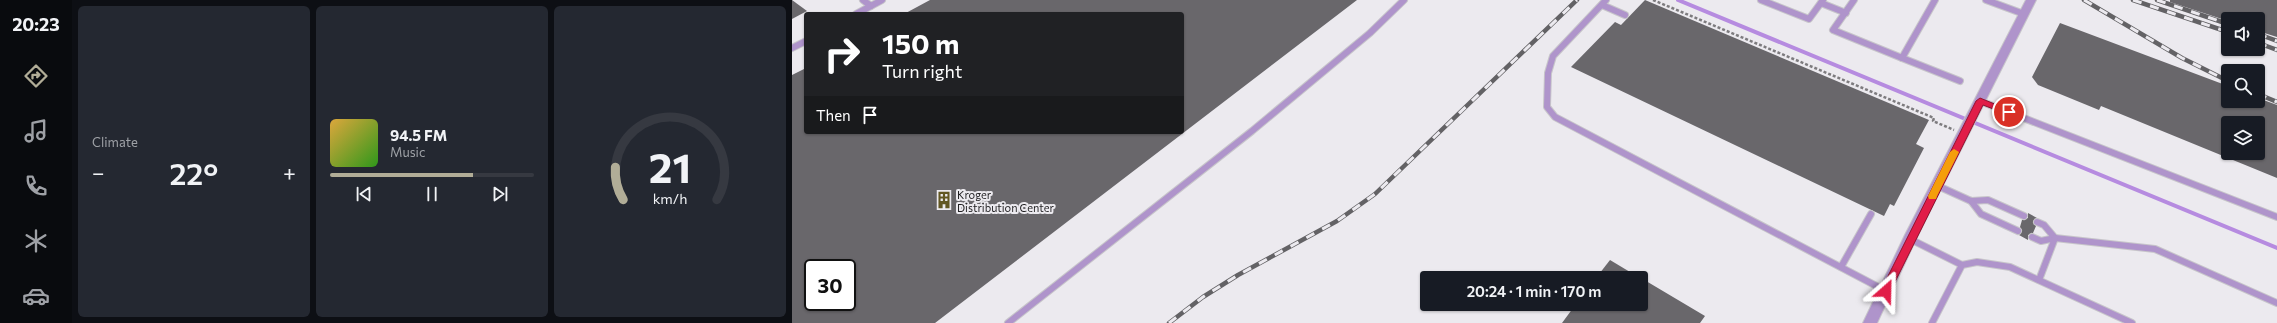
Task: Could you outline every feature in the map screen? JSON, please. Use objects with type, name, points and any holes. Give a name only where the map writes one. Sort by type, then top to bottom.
[{"type":"street","points":[[1870,323],[1910,239],[1938,186],[2030,0]]},
{"type":"lane","points":[[863,0],[871,6]]},
{"type":"lane","points":[[860,12],[882,0]]},
{"type":"lane","points":[[1008,323],[1252,131],[1370,33],[1404,0]]},
{"type":"lane","points":[[1761,0],[1809,19],[1822,2],[1846,13]]},
{"type":"lane","points":[[1854,0],[1833,30],[1960,80]]},
{"type":"lane","points":[[1902,58],[1935,0]]},
{"type":"lane","points":[[1986,0],[2024,14]]},
{"type":"lane","points":[[1625,16],[1604,2],[1553,56],[1548,73],[1547,108],[1556,117],[1886,291]]},
{"type":"lane","points":[[792,48],[804,42]]},
{"type":"lane","points":[[1980,101],[2277,217]]},
{"type":"lane","points":[[1938,186],[1971,201],[1988,200],[2024,216]]},
{"type":"lane","points":[[1971,201],[1981,214],[2018,231]]},
{"type":"lane","points":[[1841,268],[1871,214]]},
{"type":"lane","points":[[2037,222],[2044,225],[2055,238]]},
{"type":"lane","points":[[2032,237],[2041,241],[2055,238],[2155,249],[2277,303]]},
{"type":"lane","points":[[2039,280],[2055,238]]},
{"type":"lane","points":[[1910,239],[1962,265],[1977,262],[2010,267],[2132,323]]},
{"type":"lane","points":[[1932,323],[1962,265]]},
{"type":"path","points":[[1653,0],[1934,118],[1933,121],[1965,131]]},
{"type":"building","points":[[792,0],[807,11],[792,19]]},
{"type":"building","name":"Kroger Distribution Center","points":[[930,0],[1357,0],[1184,132],[1184,12],[908,12]]},
{"type":"building","points":[[1645,0],[1929,120],[1916,144],[1924,148],[1894,206],[1890,204],[1884,216],[1571,67],[1615,22],[1621,25]]},
{"type":"building","points":[[2170,0],[2277,0],[2277,37],[2265,33],[2265,12],[2221,12],[2221,19],[2170,2]]},
{"type":"building","points":[[2060,23],[2221,83],[2221,108],[2265,108],[2265,101],[2277,105],[2277,178],[2233,160],[2265,160],[2265,116],[2221,116],[2221,155],[2101,106],[2099,110],[2038,85],[2032,77]]},
{"type":"building","name":"Kroger Distribution Center","points":[[804,69],[804,134],[1182,134],[935,323],[792,323],[792,75]]},
{"type":"building","points":[[2028,213],[2037,218],[2033,221],[2036,226],[2033,233],[2028,235],[2028,240],[2019,235],[2022,231],[2020,227],[2022,220],[2028,218]]},
{"type":"building","points":[[1610,260],[1628,271],[1601,271]]},
{"type":"building","points":[[1648,282],[1705,316],[1700,323],[1562,323],[1571,311],[1648,311]]},
{"type":"waterway","points":[[1678,0],[2277,248]]},
{"type":"railway","points":[[1169,323],[1203,297],[1238,275],[1337,221],[1375,194],[1577,0]]},
{"type":"railway","points":[[2084,0],[2182,58],[2221,78]]},
{"type":"railway","points":[[2133,0],[2221,30]]},
{"type":"railway","points":[[2157,0],[2221,22]]},
{"type":"railway","points":[[2265,37],[2277,41]]},
{"type":"railway","points":[[2265,46],[2277,50]]},
{"type":"railway","points":[[2265,97],[2277,102]]},
{"type":"slow traffic","points":[[1932,196],[1954,152]]},
{"type":"place","name":"Kroger Distribution Center","points":[[944,200]]},
{"type":"route","points":[[1886,291],[1910,239],[1980,101],[2009,112]]}]
